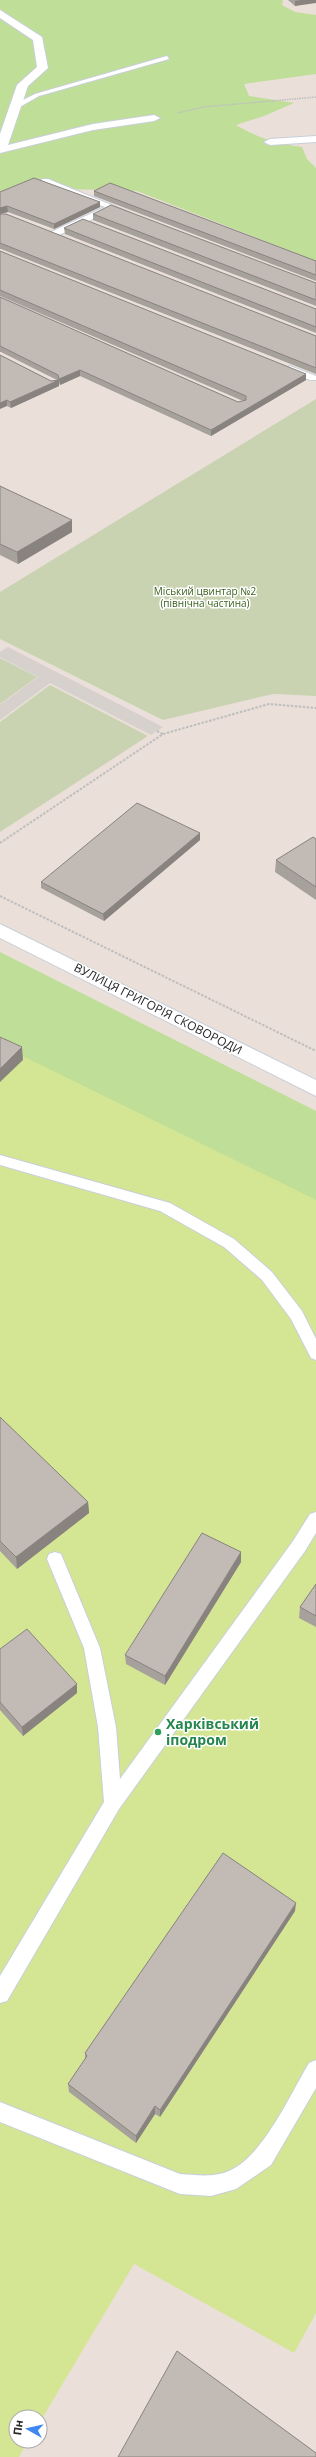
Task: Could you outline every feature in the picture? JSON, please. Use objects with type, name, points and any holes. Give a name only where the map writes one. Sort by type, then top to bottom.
[{"type":"street","points":[[0,13],[38,39],[43,68],[23,85],[1,150]]},
{"type":"street","points":[[1,150],[93,127],[154,118]]},
{"type":"street","points":[[270,142],[316,139]]},
{"type":"street","name":"ВУЛИЦЯ ГРИГОРІЯ СКОВОРОДИ","points":[[0,930],[316,1089]]},
{"type":"lane","points":[[15,106],[37,95],[167,58]]},
{"type":"lane","points":[[45,181],[133,215]]},
{"type":"lane","points":[[68,240],[51,233],[111,206]]},
{"type":"lane","points":[[82,220],[97,226]]},
{"type":"lane","points":[[284,366],[313,378]]},
{"type":"lane","points":[[0,1160],[114,1191],[165,1207],[229,1243],[266,1276],[297,1315],[316,1354]]},
{"type":"lane","points":[[0,1994],[113,1803],[299,1546],[316,1519]]},
{"type":"lane","points":[[55,1559],[92,1648],[107,1727],[113,1803]]},
{"type":"lane","points":[[0,2112],[180,2184],[211,2186],[236,2179],[264,2158],[316,2070]]},
{"type":"path","points":[[203,108],[316,97]]},
{"type":"path","points":[[0,842],[164,734],[269,704],[316,708]]},
{"type":"path","points":[[157,731],[164,734]]},
{"type":"path","points":[[0,896],[316,1051]]},
{"type":"green space","points":[[0,0],[283,0],[282,5],[295,12],[316,15],[316,74],[244,84],[249,96],[294,103],[264,116],[236,125],[252,134],[268,140],[302,147],[307,159],[316,168],[316,261],[137,191],[67,189],[0,199]]},
{"type":"green space","name":"Міський цвинтар №2 (північна частина)","points":[[316,399],[316,696],[273,694],[163,720],[0,639],[0,592]]},
{"type":"green space","points":[[0,658],[37,677],[0,704]]},
{"type":"green space","points":[[50,685],[148,736],[0,832],[0,722]]},
{"type":"green space","points":[[0,952],[316,1111],[316,1314],[0,1150]]},
{"type":"green space","name":"Харківський іподром","points":[[0,1045],[316,1200],[316,2313],[294,2353],[134,2264],[48,2409],[8,2409],[8,2449],[24,2449],[19,2457],[0,2457]]},
{"type":"shaded area","points":[[8,647],[163,727],[151,735],[50,683],[0,720],[0,705],[38,677],[0,657],[0,652]]},
{"type":"building","points":[[34,178],[100,202],[54,224],[7,206],[0,208],[0,192]]},
{"type":"building","points":[[110,183],[316,261],[316,275],[94,191]]},
{"type":"building","points":[[111,205],[316,283],[316,300],[93,214]]},
{"type":"building","points":[[0,214],[6,214],[316,336],[316,368],[0,243]]},
{"type":"building","points":[[83,219],[316,309],[316,327],[64,228]]},
{"type":"building","points":[[0,251],[306,374],[211,430],[80,370],[59,379],[58,375],[0,346],[0,297],[238,402],[246,400],[246,396],[0,290]]},
{"type":"building","points":[[0,355],[51,381],[59,380],[10,402],[7,400],[0,403]]},
{"type":"building","points":[[0,486],[72,520],[17,552],[0,544]]},
{"type":"building","points":[[137,803],[200,833],[103,914],[41,882]]},
{"type":"building","points":[[313,837],[316,839],[316,887],[276,860]]},
{"type":"building","points":[[0,1037],[22,1047],[0,1069]]},
{"type":"building","points":[[0,1417],[88,1502],[16,1557],[0,1541]]},
{"type":"building","points":[[202,1533],[241,1552],[165,1676],[125,1655]]},
{"type":"building","points":[[316,1584],[316,1616],[300,1607]]},
{"type":"building","points":[[27,1629],[77,1684],[22,1727],[0,1702],[0,1649]]},
{"type":"building","points":[[223,1853],[296,1903],[160,2110],[155,2106],[136,2136],[68,2084],[87,2056],[85,2053]]},
{"type":"building","points":[[177,2351],[316,2453],[316,2457],[118,2457]]},
{"type":"place","name":"Харківський іподром","points":[[158,1732]]}]
